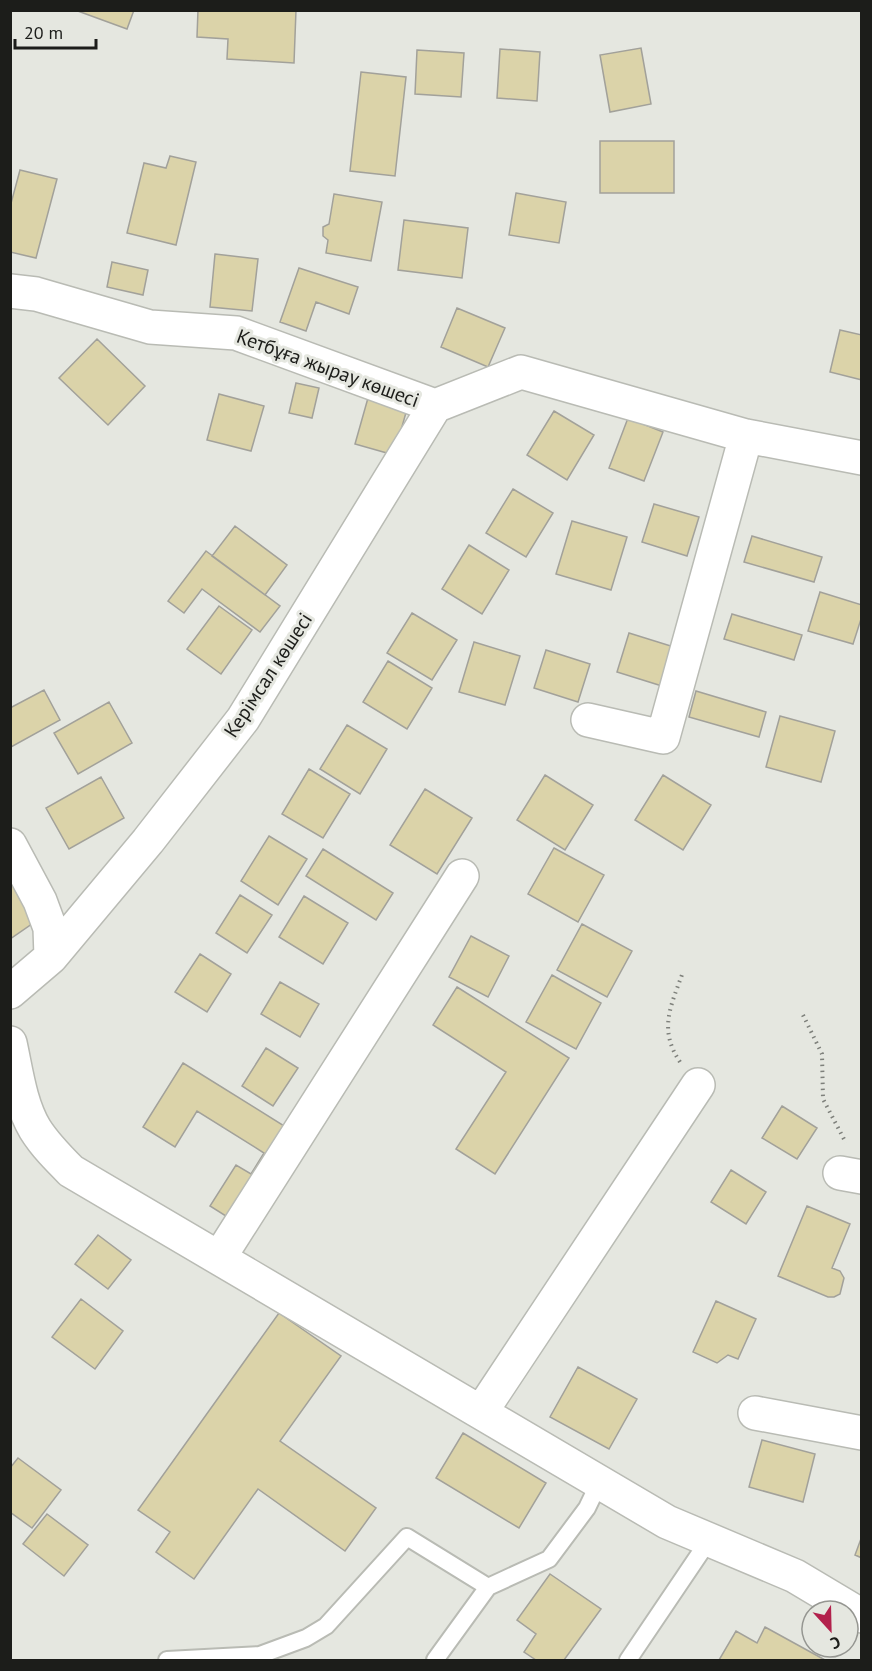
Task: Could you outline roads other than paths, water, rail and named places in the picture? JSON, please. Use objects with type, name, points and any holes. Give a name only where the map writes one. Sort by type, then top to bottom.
[{"type":"street","name":"Кетбұға жырау көшесі","points":[[10,291],[36,294],[150,327],[236,333],[435,406]]},
{"type":"street","points":[[435,406],[521,372],[746,436],[861,458]]},
{"type":"street","name":"Керімсал көшесі","points":[[10,992],[51,957],[148,841],[243,719],[435,406]]},
{"type":"street","points":[[588,720],[663,737],[746,436]]},
{"type":"street","points":[[10,845],[40,901],[50,928],[51,957]]},
{"type":"street","points":[[219,1258],[462,876]]},
{"type":"street","points":[[10,1043],[18,1081],[34,1127],[49,1148],[71,1171],[666,1522],[795,1576],[861,1616]]},
{"type":"street","points":[[480,1412],[698,1085]]},
{"type":"street","points":[[755,1413],[861,1433]]},
{"type":"lane","points":[[435,1660],[488,1587],[549,1559],[587,1508],[599,1483]]},
{"type":"lane","points":[[167,1660],[260,1655],[306,1638],[326,1626],[407,1537],[488,1587]]},
{"type":"lane","points":[[628,1660],[709,1540]]}]
